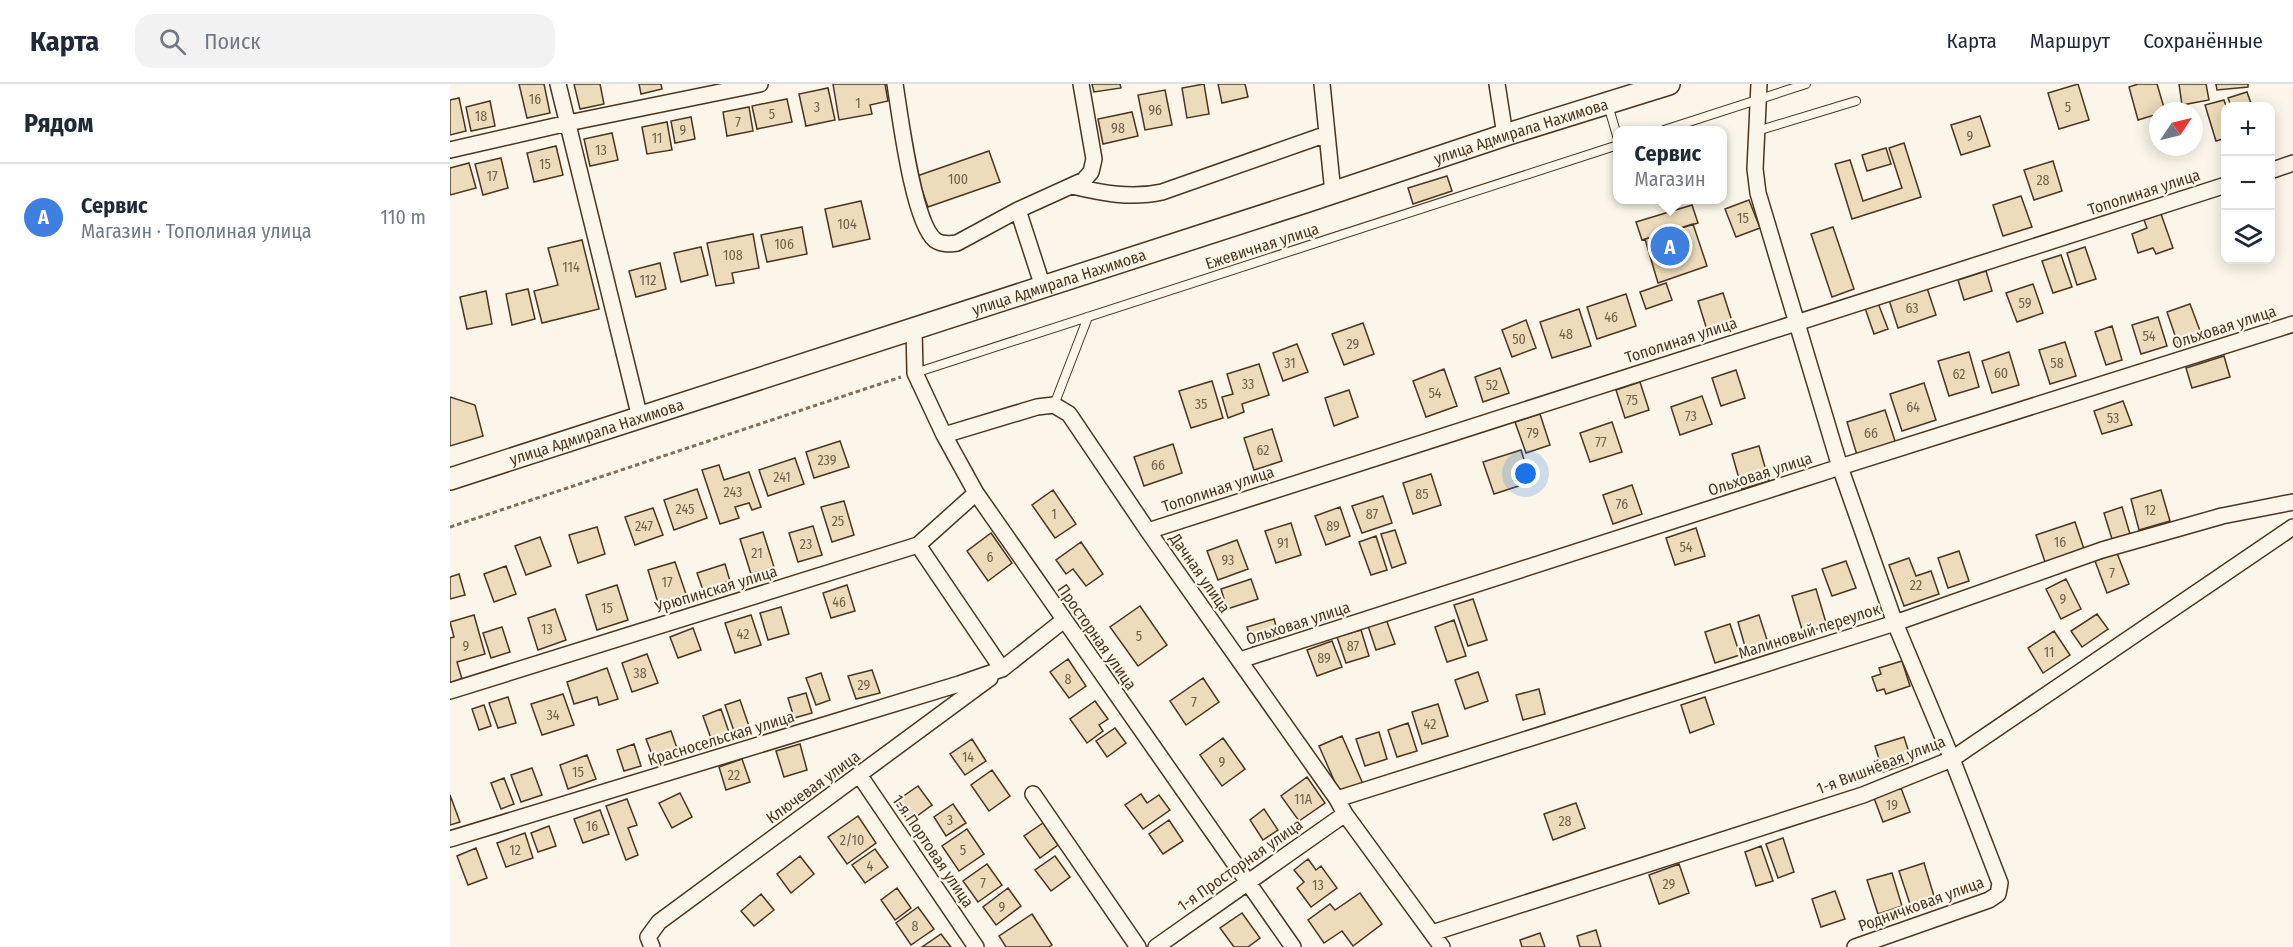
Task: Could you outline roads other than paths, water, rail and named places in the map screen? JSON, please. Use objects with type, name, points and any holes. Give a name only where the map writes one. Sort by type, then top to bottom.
[{"type":"main road","name":"улица Адмирала Нахимова","points":[[450,479],[1333,193],[1608,103],[1646,88],[1669,84]]},
{"type":"street","points":[[558,84],[639,418]]},
{"type":"street","points":[[450,150],[568,123],[760,84]]},
{"type":"street","points":[[895,84],[921,217],[932,236],[943,243],[957,243],[1018,210],[1084,180],[1091,172],[1094,159],[1082,84]]},
{"type":"street","points":[[1322,84],[1333,193]]},
{"type":"street","points":[[1497,84],[1505,135]]},
{"type":"street","points":[[1760,84],[1755,169],[1758,194],[1840,467],[1895,623],[1952,759]]},
{"type":"street","points":[[1072,186],[1141,197],[1162,192],[1327,134]]},
{"type":"street","points":[[2275,170],[2293,163]]},
{"type":"street","name":"Тополиная улица","points":[[1148,531],[2221,187]]},
{"type":"street","points":[[1018,210],[1043,287]]},
{"type":"street","name":"Ольховая улица","points":[[1240,660],[2293,324]]},
{"type":"street","name":"Просторная улица","points":[[914,328],[915,373],[944,435],[976,493],[1246,883],[1293,947]]},
{"type":"street","points":[[944,435],[1019,411],[1054,405]]},
{"type":"street","name":"Дачная улица","points":[[1054,405],[1069,414],[1148,531],[1337,799],[1345,814],[1442,947]]},
{"type":"street","name":"Урюпинская улица","points":[[450,691],[918,545],[976,493]]},
{"type":"street","name":"Малиновый переулок","points":[[1337,799],[1895,623],[2102,550],[2222,516],[2293,502]]},
{"type":"street","name":"1-я Вишнёвая улица","points":[[1432,933],[1863,795],[1952,759],[2293,527]]},
{"type":"street","points":[[918,545],[1002,669]]},
{"type":"street","name":"Ключевая улица","points":[[650,942],[658,922],[860,776],[1064,620]]},
{"type":"street","name":"Красносельская улица","points":[[450,839],[1002,669]]},
{"type":"street","name":"Родничковая улица","points":[[1855,947],[1989,900],[1998,894],[2000,883],[1952,759]]},
{"type":"street","name":"1-я Портовая улица","points":[[860,776],[976,947]]},
{"type":"street","points":[[1033,794],[1138,947]]},
{"type":"street","name":"1-я Просторная улица","points":[[1156,947],[1345,814]]},
{"type":"lane","points":[[1677,126],[1806,84]]},
{"type":"lane","points":[[1756,131],[1856,102]]},
{"type":"lane","points":[[1608,103],[1614,126]]},
{"type":"lane","name":"Ежевичная улица","points":[[915,373],[1613,147]]},
{"type":"lane","points":[[1054,405],[1088,317]]},
{"type":"place","name":"Сервис","points":[[1670,246]]}]
